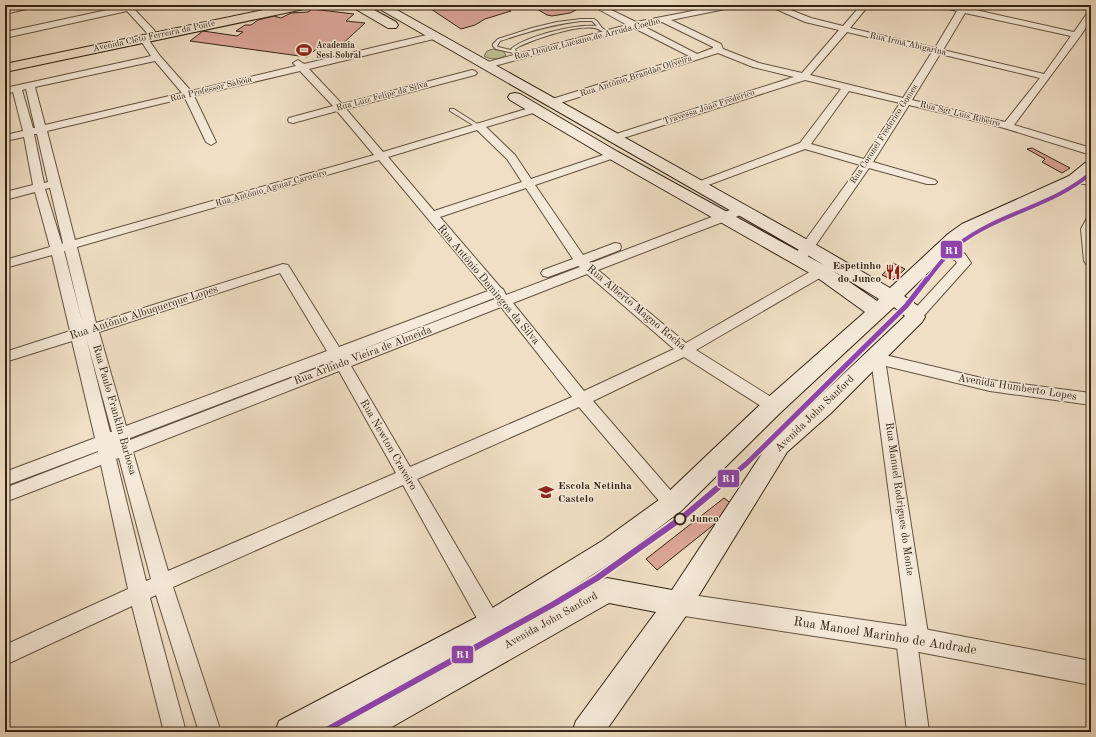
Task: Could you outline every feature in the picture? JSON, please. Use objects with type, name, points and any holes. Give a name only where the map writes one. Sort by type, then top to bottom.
[{"type":"main road","name":"Avenida Cleto Ferreira da Ponte","points":[[5,68],[283,5]]},
{"type":"main road","name":"Avenida Cleto Ferreira da Ponte","points":[[5,64],[304,5]]},
{"type":"main road","points":[[356,5],[487,65],[554,102],[736,207],[803,253],[822,272],[885,304],[910,309],[915,317]]},
{"type":"main road","points":[[380,5],[472,73],[717,213],[803,253],[835,263],[885,304]]},
{"type":"main road","points":[[514,96],[530,90]]},
{"type":"main road","points":[[290,732],[491,624],[559,580],[585,566],[611,549],[672,504],[772,406],[885,304],[942,248],[968,228],[1083,180],[1091,166]]},
{"type":"main road","name":"Avenida John Sanford","points":[[353,732],[606,590],[678,604],[779,446],[878,356],[915,317]]},
{"type":"main road","points":[[585,566],[606,590]]},
{"type":"main road","points":[[587,732],[678,604]]},
{"type":"street","points":[[19,32],[5,11],[32,5]]},
{"type":"street","points":[[5,35],[142,5]]},
{"type":"street","points":[[595,5],[697,57]]},
{"type":"street","points":[[677,5],[690,14]]},
{"type":"street","name":"Rua Doutor Luciano de Arruda Coelho","points":[[487,65],[515,55],[604,30],[664,20],[735,5]]},
{"type":"street","name":"Rua Irmã Abigarina","points":[[771,5],[801,18],[937,52],[1046,77]]},
{"type":"street","points":[[804,77],[864,5]]},
{"type":"street","points":[[942,5],[963,7],[1077,35]]},
{"type":"street","name":"Rua Coronel Frederico Gomes","points":[[803,253],[867,162],[937,52],[963,7]]},
{"type":"street","points":[[129,8],[147,35],[157,58],[188,92],[211,142]]},
{"type":"street","points":[[1007,126],[1046,77],[1091,14]]},
{"type":"street","name":"Rua Sgt Luís Ribeiro","points":[[664,20],[718,46],[718,50],[756,65],[1007,126],[1091,152]]},
{"type":"street","name":"Rua Professor Sabóia","points":[[5,130],[34,127],[423,36]]},
{"type":"street","name":"Rua Antônio Brandão Oliveira","points":[[554,102],[718,50]]},
{"type":"street","points":[[17,89],[157,58]]},
{"type":"street","name":"Rua Antônio Domingos da Silva","points":[[300,65],[340,108],[500,296],[582,399],[672,504]]},
{"type":"street","name":"Rua Luiz Felipe da Silva","points":[[292,120],[472,73]]},
{"type":"street","name":"Travessa João Frederico","points":[[614,138],[804,77]]},
{"type":"street","points":[[699,185],[804,145],[847,87]]},
{"type":"street","name":"Rua Paulo Franklin Barbosa","points":[[17,89],[34,127],[55,183],[60,203],[63,247],[84,332],[105,448],[139,594],[175,732]]},
{"type":"street","name":"Rua Antônio Aguiar Carneiro","points":[[5,264],[381,156],[536,109]]},
{"type":"street","name":"Rua Professor Sabóia","points":[[5,138],[34,127]]},
{"type":"street","name":"Rua Paulo Franklin Barbosa","points":[[34,127],[39,187],[45,207],[63,247]]},
{"type":"street","name":"Rua Alberto Magno Rocha","points":[[480,127],[503,148],[529,183],[584,264],[685,350],[772,406]]},
{"type":"street","points":[[804,145],[867,162],[931,182]]},
{"type":"street","points":[[431,216],[613,154]]},
{"type":"street","points":[[5,196],[55,183]]},
{"type":"street","points":[[45,207],[60,203]]},
{"type":"street","name":"Rua Arlindo Vieira de Almeida","points":[[5,495],[105,448],[736,207]]},
{"type":"street","points":[[1091,221],[1087,229],[1091,261]]},
{"type":"street","name":"Avenida John Sanford","points":[[915,317],[964,263],[960,257],[942,248]]},
{"type":"street","points":[[5,655],[162,583],[582,399],[685,350],[822,272],[835,263]]},
{"type":"street","name":"Rua Antônio Albuquerque Lopes","points":[[5,357],[283,268]]},
{"type":"street","name":"Rua Newton Craveiro","points":[[283,268],[338,359],[404,476],[491,624]]},
{"type":"street","name":"Rua Paulo Franklin Barbosa","points":[[84,332],[123,441],[162,583],[210,732]]},
{"type":"street","name":"Avenida Humberto Lopes","points":[[878,356],[902,362],[947,377],[977,384],[1091,399]]},
{"type":"street","name":"Rua Manuel Rodrigues do Monte","points":[[878,356],[913,639],[918,732]]},
{"type":"street","name":"Rua Arlindo Vieira de Almeida","points":[[5,479],[105,448]]},
{"type":"street","name":"Rua Manoel Marinho de Andrade","points":[[678,604],[913,639],[1091,673]]},
{"type":"lane","points":[[515,55],[494,46],[499,40],[545,25],[568,21],[593,20],[604,30]]},
{"type":"lane","points":[[515,55],[513,49],[516,46],[532,39],[588,27],[604,30]]},
{"type":"lane","points":[[452,110],[480,127]]},
{"type":"green space","points":[[493,49],[503,51],[506,55],[495,59],[484,56],[487,51]]},
{"type":"building","points":[[425,5],[501,5],[511,11],[485,19],[475,25],[461,29]]},
{"type":"building","points":[[530,5],[580,5],[576,10],[570,13],[552,16],[547,15]]},
{"type":"building","points":[[312,9],[354,14],[346,21],[365,23],[337,49],[320,46],[307,57],[190,41],[203,31],[237,36],[243,32],[236,31],[245,25],[251,25],[258,20],[274,16],[281,18],[291,13],[308,12]]},
{"type":"building","points":[[1032,148],[1070,168],[1062,173],[1042,162],[1045,159],[1027,149]]},
{"type":"building","name":"Espetinho do Junco","points":[[893,263],[905,269],[893,280],[882,275]]},
{"type":"building","name":"Junco","points":[[724,498],[736,507],[657,570],[646,559]]},
{"type":"transit line","name":"R1","points":[[323,732],[552,605],[597,578],[683,517],[747,463],[867,345],[906,306],[949,252],[981,229],[1067,190],[1091,173]]},
{"type":"place","name":"Academia Sesi Sobral","points":[[304,50]]},
{"type":"place","name":"Espetinho do Junco","points":[[893,272]]},
{"type":"place","name":"Escola Netinha Castelo","points":[[546,492]]},
{"type":"place","name":"Junco","points":[[680,519]]}]
